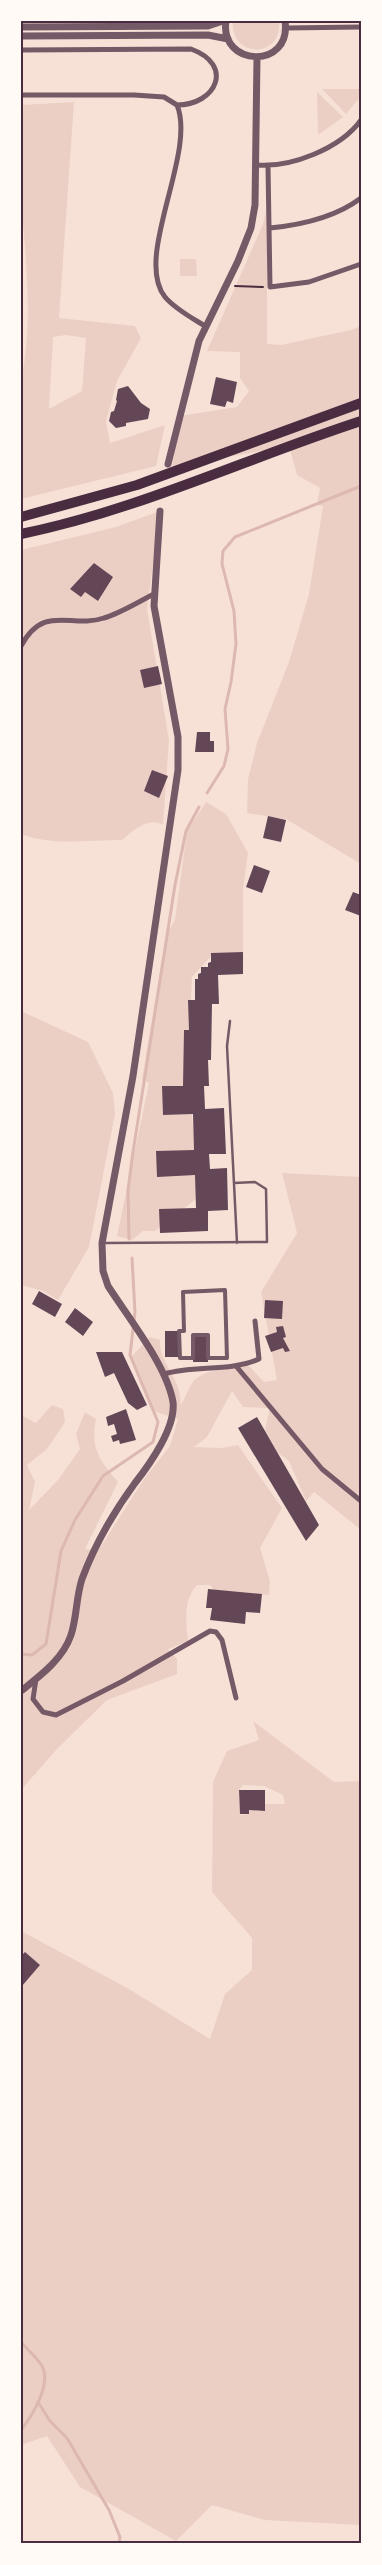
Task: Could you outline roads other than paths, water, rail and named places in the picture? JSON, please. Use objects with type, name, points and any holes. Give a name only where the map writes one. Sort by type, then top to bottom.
[{"type":"highway","points":[[21,517],[137,485],[361,403]]},
{"type":"highway","points":[[21,534],[78,521],[149,500],[361,421]]},
{"type":"street","points":[[21,27],[208,26],[225,21],[228,39],[237,51],[257,58],[275,50],[283,40],[286,24],[361,27]]},
{"type":"street","points":[[21,36],[208,35],[228,39]]},
{"type":"street","points":[[21,50],[191,49],[204,54],[213,62],[216,72],[215,84],[204,98],[191,105],[176,105],[164,98],[134,95],[21,95]]},
{"type":"street","points":[[168,464],[188,382],[205,326],[227,284],[251,228],[255,205],[257,58]]},
{"type":"street","points":[[176,105],[182,125],[181,141],[161,224],[156,275],[164,296],[186,315],[205,326]]},
{"type":"street","points":[[256,165],[268,166],[309,157],[328,148],[361,120]]},
{"type":"street","points":[[268,166],[270,287],[309,282],[361,264]]},
{"type":"street","points":[[270,228],[289,226],[325,217],[361,198]]},
{"type":"street","points":[[21,1691],[36,1679],[62,1652],[71,1634],[78,1594],[91,1556],[108,1521],[149,1464],[165,1434],[172,1415],[173,1402],[164,1374],[108,1286],[103,1271],[102,1243],[132,1076],[178,770],[178,737],[161,646],[154,594],[160,511]]},
{"type":"street","points":[[21,646],[28,634],[47,621],[62,619],[88,621],[104,618],[154,594]]},
{"type":"street","points":[[225,1290],[227,1358],[208,1358],[208,1335],[193,1335],[193,1358],[180,1358],[180,1331],[184,1331],[184,1292],[225,1290]]},
{"type":"street","points":[[164,1374],[181,1369],[236,1366],[259,1358],[255,1321]]},
{"type":"street","points":[[236,1366],[322,1468],[361,1501]]},
{"type":"street","points":[[36,1679],[33,1698],[43,1712],[56,1714],[123,1681],[210,1631],[216,1632],[222,1640],[236,1698]]},
{"type":"lane","points":[[230,1021],[227,1046],[237,1243]]},
{"type":"lane","points":[[102,1243],[267,1242],[266,1189],[255,1182],[234,1183]]},
{"type":"waterway","points":[[207,793],[224,766],[228,749],[225,709],[236,644],[234,611],[222,564],[223,551],[235,537],[361,486]]},
{"type":"waterway","points":[[129,1239],[128,1190],[175,885],[186,831],[199,807]]},
{"type":"waterway","points":[[21,1654],[32,1655],[46,1644],[61,1551],[75,1520],[103,1476],[153,1442],[158,1422],[130,1355],[135,1312],[132,1258]]},
{"type":"waterway","points":[[21,2342],[42,2366],[44,2373],[43,2390],[39,2400],[21,2430]]},
{"type":"waterway","points":[[38,2402],[50,2421],[67,2438],[109,2510],[120,2537],[119,2544]]}]
